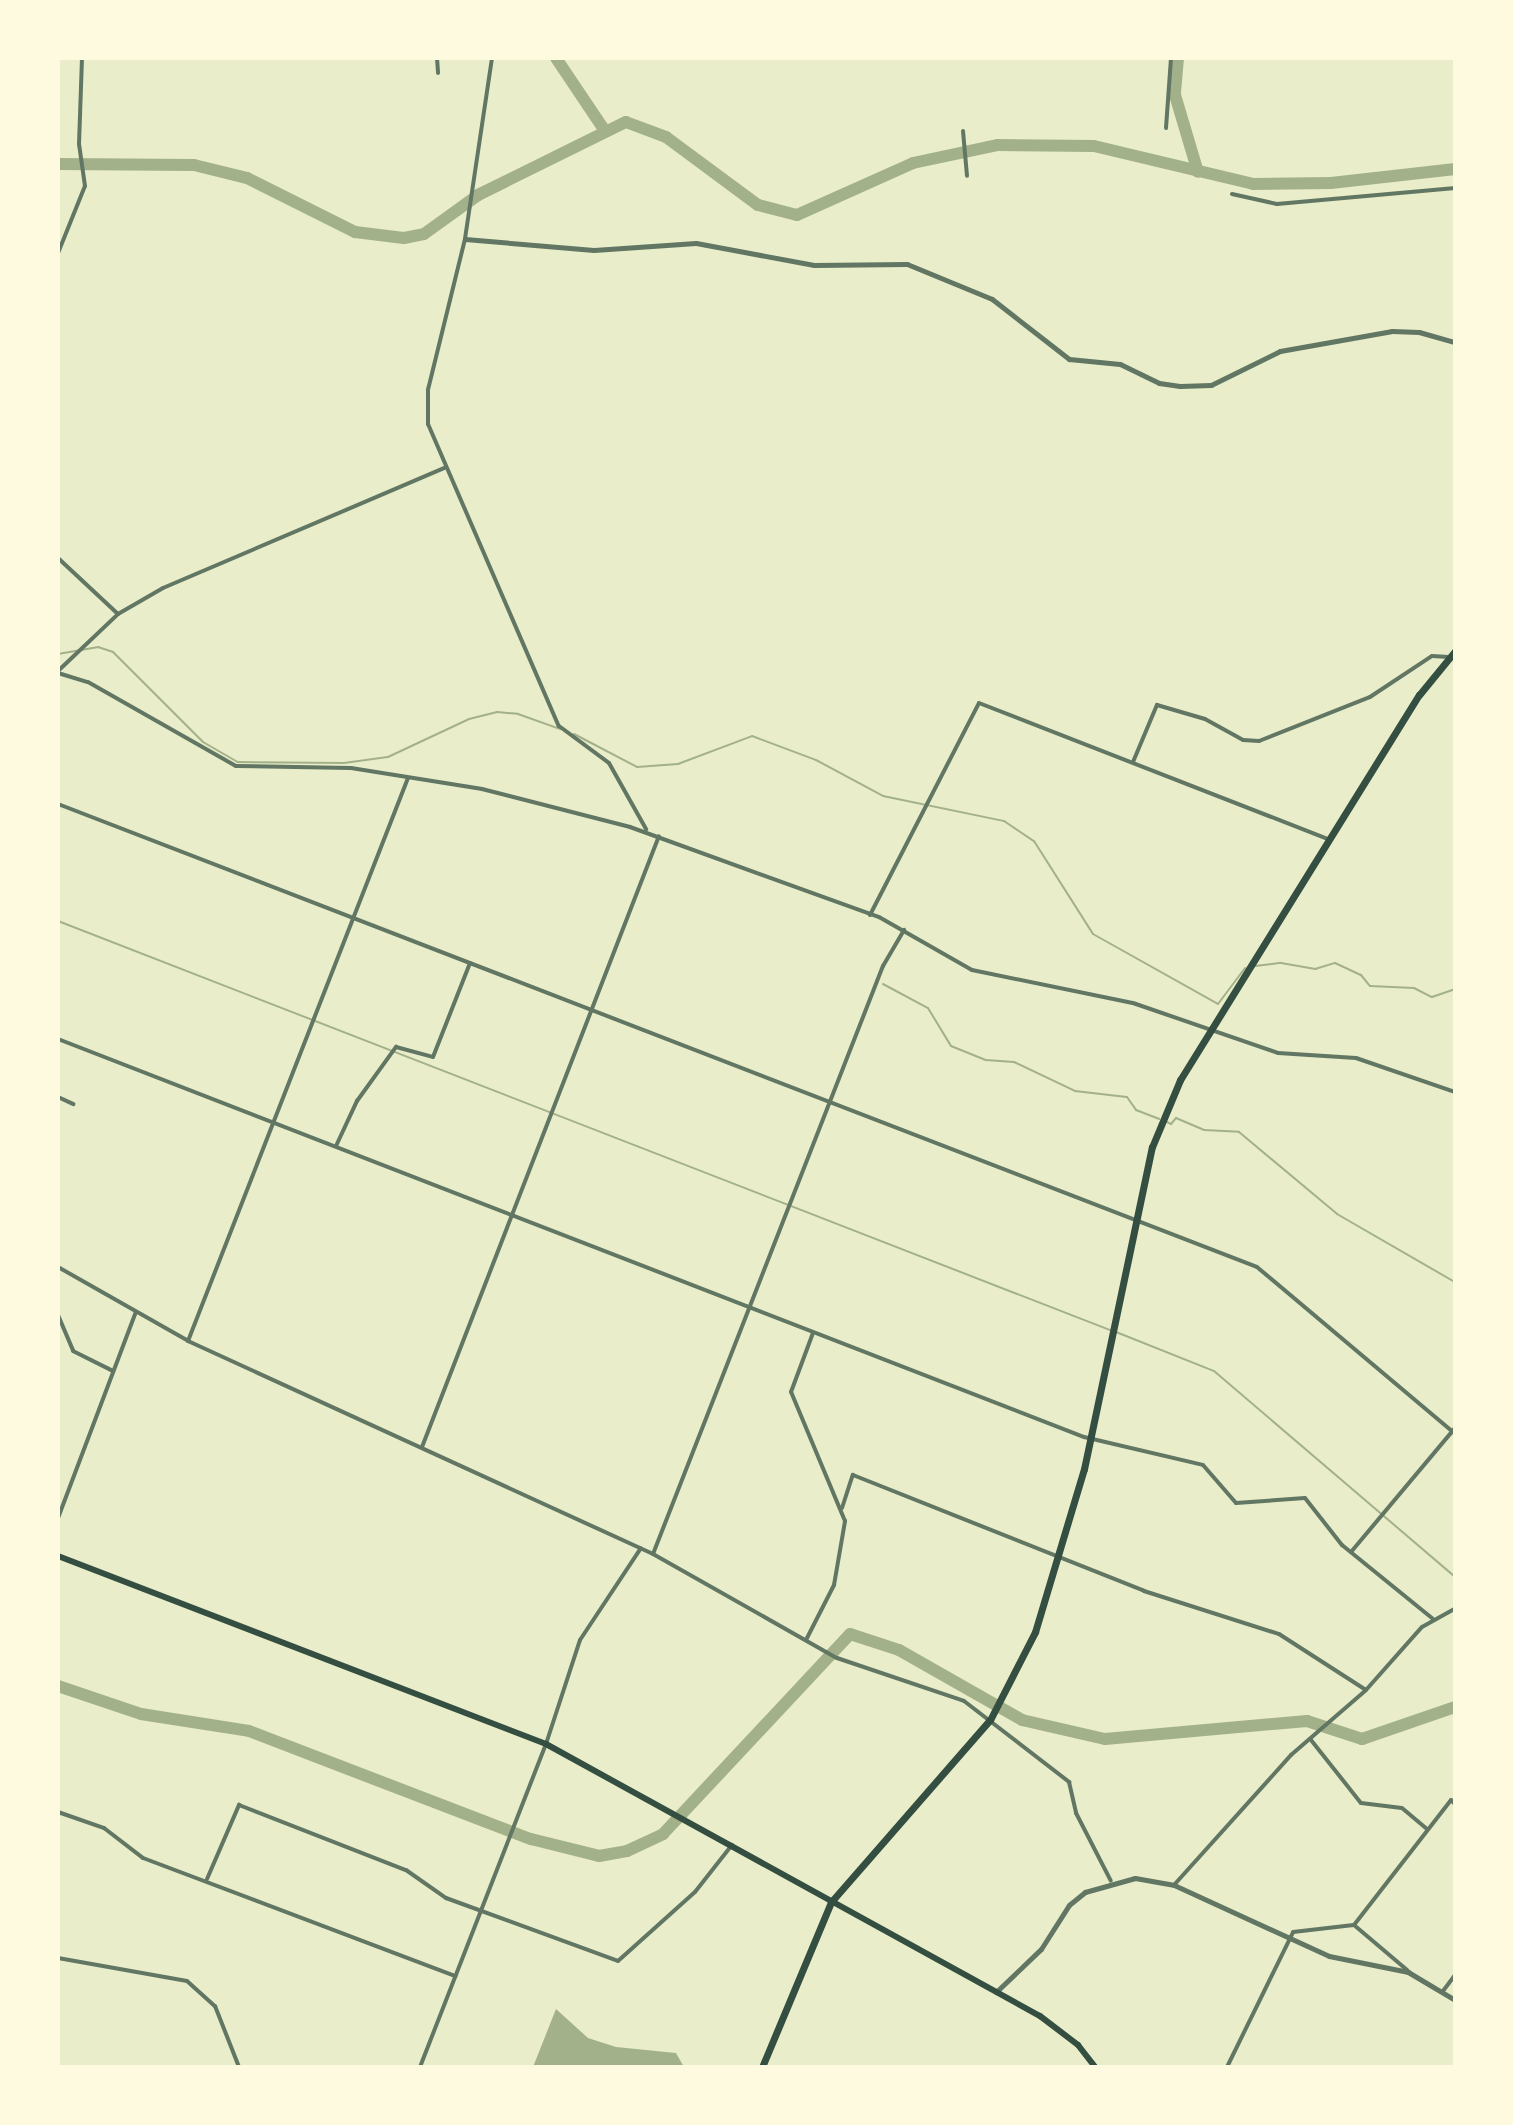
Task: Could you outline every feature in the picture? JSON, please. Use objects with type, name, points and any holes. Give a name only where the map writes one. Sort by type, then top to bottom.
[{"type":"main road","points":[[762,2067],[831,1902],[990,1720],[1035,1632],[1061,1560],[1091,1439],[1136,1222],[1160,1124],[1212,1029],[1327,839],[1419,695],[1452,654]]},
{"type":"main road","points":[[58,1556],[546,1744],[1057,2027],[1095,2067]]},
{"type":"street","points":[[58,253],[85,186],[80,148],[82,58]]},
{"type":"street","points":[[437,58],[438,73]]},
{"type":"street","points":[[492,58],[465,239],[428,390],[428,424],[559,726],[609,763],[647,832]]},
{"type":"street","points":[[1166,128],[1171,58]]},
{"type":"street","points":[[963,131],[967,176]]},
{"type":"street","points":[[1232,194],[1277,204],[1455,188]]},
{"type":"street","points":[[465,239],[581,250],[696,243],[814,265],[907,264],[992,299],[1069,359],[1120,364],[1159,383],[1180,386],[1218,383],[1280,351],[1392,331],[1419,332],[1455,342]]},
{"type":"street","points":[[445,468],[163,588],[118,614],[58,672],[88,682],[236,766],[336,766],[496,792],[647,832],[870,915],[904,930],[972,970],[1098,994],[1278,1053],[1370,1062],[1455,1092]]},
{"type":"street","points":[[58,558],[118,614]]},
{"type":"street","points":[[1133,762],[1157,705],[1205,719],[1243,740],[1259,741],[1370,697],[1432,656],[1452,654]]},
{"type":"street","points":[[870,915],[976,705],[1133,762],[1327,839]]},
{"type":"street","points":[[188,1341],[408,778]]},
{"type":"street","points":[[58,804],[1268,1273],[1454,1431],[1351,1552]]},
{"type":"street","points":[[422,1447],[659,836]]},
{"type":"street","points":[[653,1554],[883,966],[904,930]]},
{"type":"street","points":[[336,1147],[357,1101],[396,1047],[433,1057],[470,963]]},
{"type":"street","points":[[58,1039],[1091,1439],[1203,1465],[1236,1503],[1305,1498],[1351,1552],[1433,1619]]},
{"type":"street","points":[[58,1097],[73,1104]]},
{"type":"street","points":[[58,1267],[188,1341],[653,1554],[837,1658],[945,1693],[990,1720],[1069,1782],[1076,1813],[1111,1881]]},
{"type":"street","points":[[58,1518],[136,1312]]},
{"type":"street","points":[[58,1315],[73,1351],[113,1371]]},
{"type":"street","points":[[806,1640],[836,1578],[845,1521],[791,1392],[813,1333]]},
{"type":"street","points":[[842,1508],[853,1475],[1061,1560],[1279,1634],[1366,1690]]},
{"type":"street","points":[[420,2067],[546,1744],[586,1626],[641,1548]]},
{"type":"street","points":[[1174,1885],[1322,1728],[1366,1690],[1433,1619],[1455,1609]]},
{"type":"street","points":[[1311,1740],[1361,1803],[1402,1808],[1427,1829]]},
{"type":"street","points":[[1227,2067],[1293,1932],[1354,1925],[1451,1800],[1455,1804]]},
{"type":"street","points":[[207,1879],[239,1805],[406,1870],[442,1896],[618,1961],[695,1892],[732,1845]]},
{"type":"street","points":[[58,1812],[104,1828],[143,1858],[207,1879],[455,1976]]},
{"type":"street","points":[[995,1993],[1041,1949],[1069,1905],[1111,1881],[1135,1878],[1174,1885],[1329,1956],[1408,1972]]},
{"type":"street","points":[[1354,1925],[1408,1972],[1455,2000]]},
{"type":"street","points":[[58,1958],[187,1981],[215,2006],[239,2067]]},
{"type":"street","points":[[1443,1991],[1455,1975]]},
{"type":"shaded area","points":[[556,2009],[588,2038],[616,2047],[676,2053],[684,2067],[533,2067]]},
{"type":"waterway","points":[[556,58],[605,131]]},
{"type":"waterway","points":[[1178,58],[1175,95],[1198,172]]},
{"type":"waterway","points":[[58,164],[194,165],[247,178],[355,232],[404,238],[424,234],[478,195],[626,122],[666,137],[758,205],[797,215],[913,163],[998,145],[1094,146],[1253,184],[1331,183],[1455,169]]},
{"type":"waterway","points":[[58,654],[98,647],[113,652],[203,742],[237,762],[344,763],[388,757],[469,719],[497,712],[518,714],[560,729]]},
{"type":"waterway","points":[[574,734],[637,767],[678,764],[752,736],[816,760],[883,796],[1004,821],[1034,841],[1093,934],[1218,1004],[1245,968]]},
{"type":"waterway","points":[[58,921],[1110,1330]]},
{"type":"waterway","points":[[1255,966],[1281,963],[1315,969],[1335,963],[1361,975],[1370,986],[1414,988],[1432,997],[1455,989]]},
{"type":"waterway","points":[[883,984],[928,1008],[951,1046],[986,1060],[1014,1062],[1075,1091],[1127,1097],[1136,1110],[1159,1119]]},
{"type":"waterway","points":[[1165,1121],[1171,1124],[1176,1118],[1204,1130],[1239,1132],[1337,1214],[1455,1282]]},
{"type":"waterway","points":[[1116,1332],[1214,1371],[1455,1577]]},
{"type":"waterway","points":[[58,1686],[141,1714],[249,1731],[531,1839],[599,1856],[627,1851],[663,1834],[850,1634],[899,1650],[1022,1720],[1105,1739],[1307,1721],[1362,1739],[1455,1707]]}]
